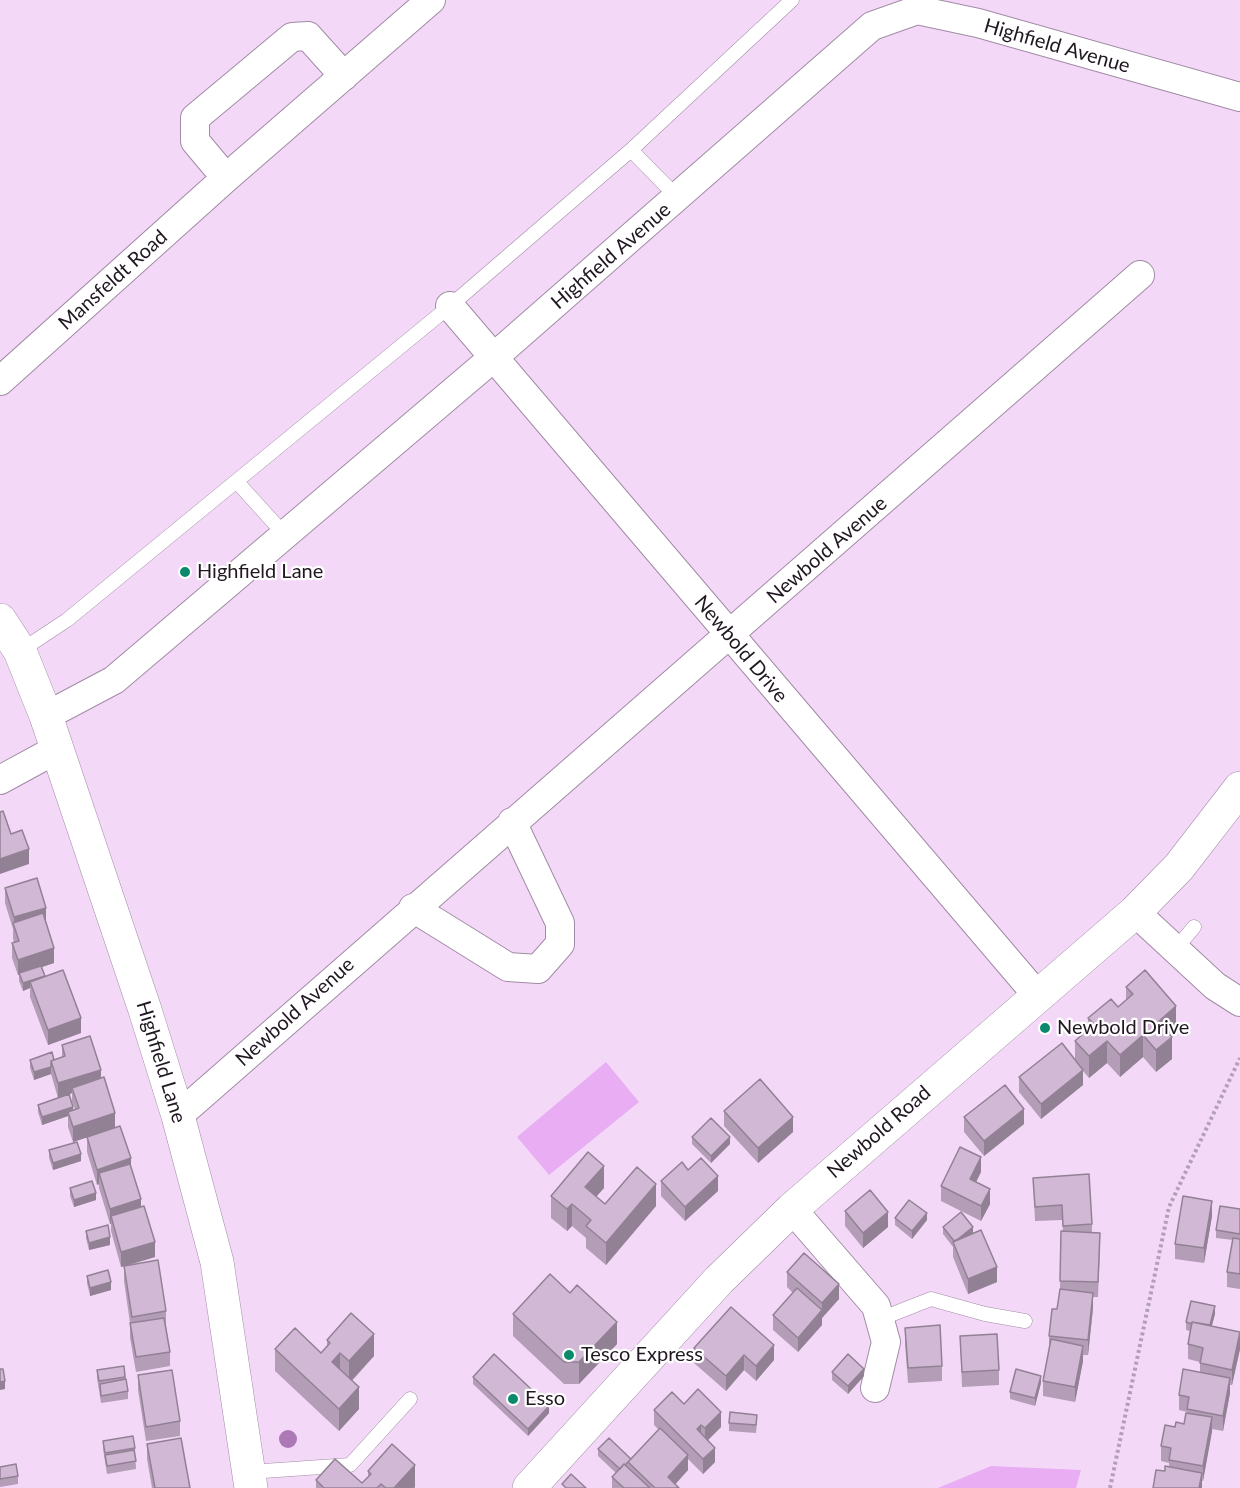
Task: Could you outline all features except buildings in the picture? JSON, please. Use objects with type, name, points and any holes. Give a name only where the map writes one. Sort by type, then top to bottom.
[{"type":"main road","name":"Highfield Lane","points":[[0,620],[20,651],[46,716],[178,1116],[217,1262],[250,1480]]},
{"type":"main road","name":"Newbold Road","points":[[529,1488],[711,1288],[792,1209],[1135,912],[1179,867],[1240,788]]},
{"type":"street","name":"Mansfeldt Road","points":[[0,381],[226,178],[431,0]]},
{"type":"street","name":"Highfield Avenue","points":[[46,716],[114,680],[494,357],[872,26],[912,5],[1240,97]]},
{"type":"street","points":[[226,178],[195,141],[195,118],[292,36],[308,36],[344,76]]},
{"type":"street","name":"Newbold Avenue","points":[[178,1116],[413,908],[730,636],[1140,275]]},
{"type":"street","name":"Newbold Drive","points":[[450,306],[1036,996]]},
{"type":"street","points":[[0,780],[57,749]]},
{"type":"street","points":[[413,908],[508,967],[538,969],[560,945],[560,923],[512,822]]},
{"type":"street","points":[[1135,912],[1174,951],[1215,986],[1240,1002]]},
{"type":"street","points":[[792,1209],[876,1306],[886,1342],[875,1388]]},
{"type":"lane","points":[[20,651],[67,620],[450,306],[632,150],[792,0]]},
{"type":"lane","points":[[632,150],[678,198]]},
{"type":"lane","points":[[237,482],[286,536]]},
{"type":"lane","points":[[1174,951],[1194,927]]},
{"type":"lane","points":[[880,1319],[931,1299],[985,1314],[1025,1321]]},
{"type":"lane","points":[[250,1480],[350,1465],[410,1400]]},
{"type":"path","points":[[1110,1488],[1169,1207],[1240,1058]]},
{"type":"shaded area","points":[[606,1062],[639,1102],[549,1175],[517,1137]]},
{"type":"shaded area","points":[[991,1466],[1081,1470],[1076,1488],[938,1488]]},
{"type":"place","name":"Highfield Lane","points":[[185,572]]},
{"type":"place","name":"Newbold Drive","points":[[1045,1028]]},
{"type":"place","name":"Tesco Express","points":[[569,1355]]},
{"type":"place","name":"Esso","points":[[513,1399]]}]
